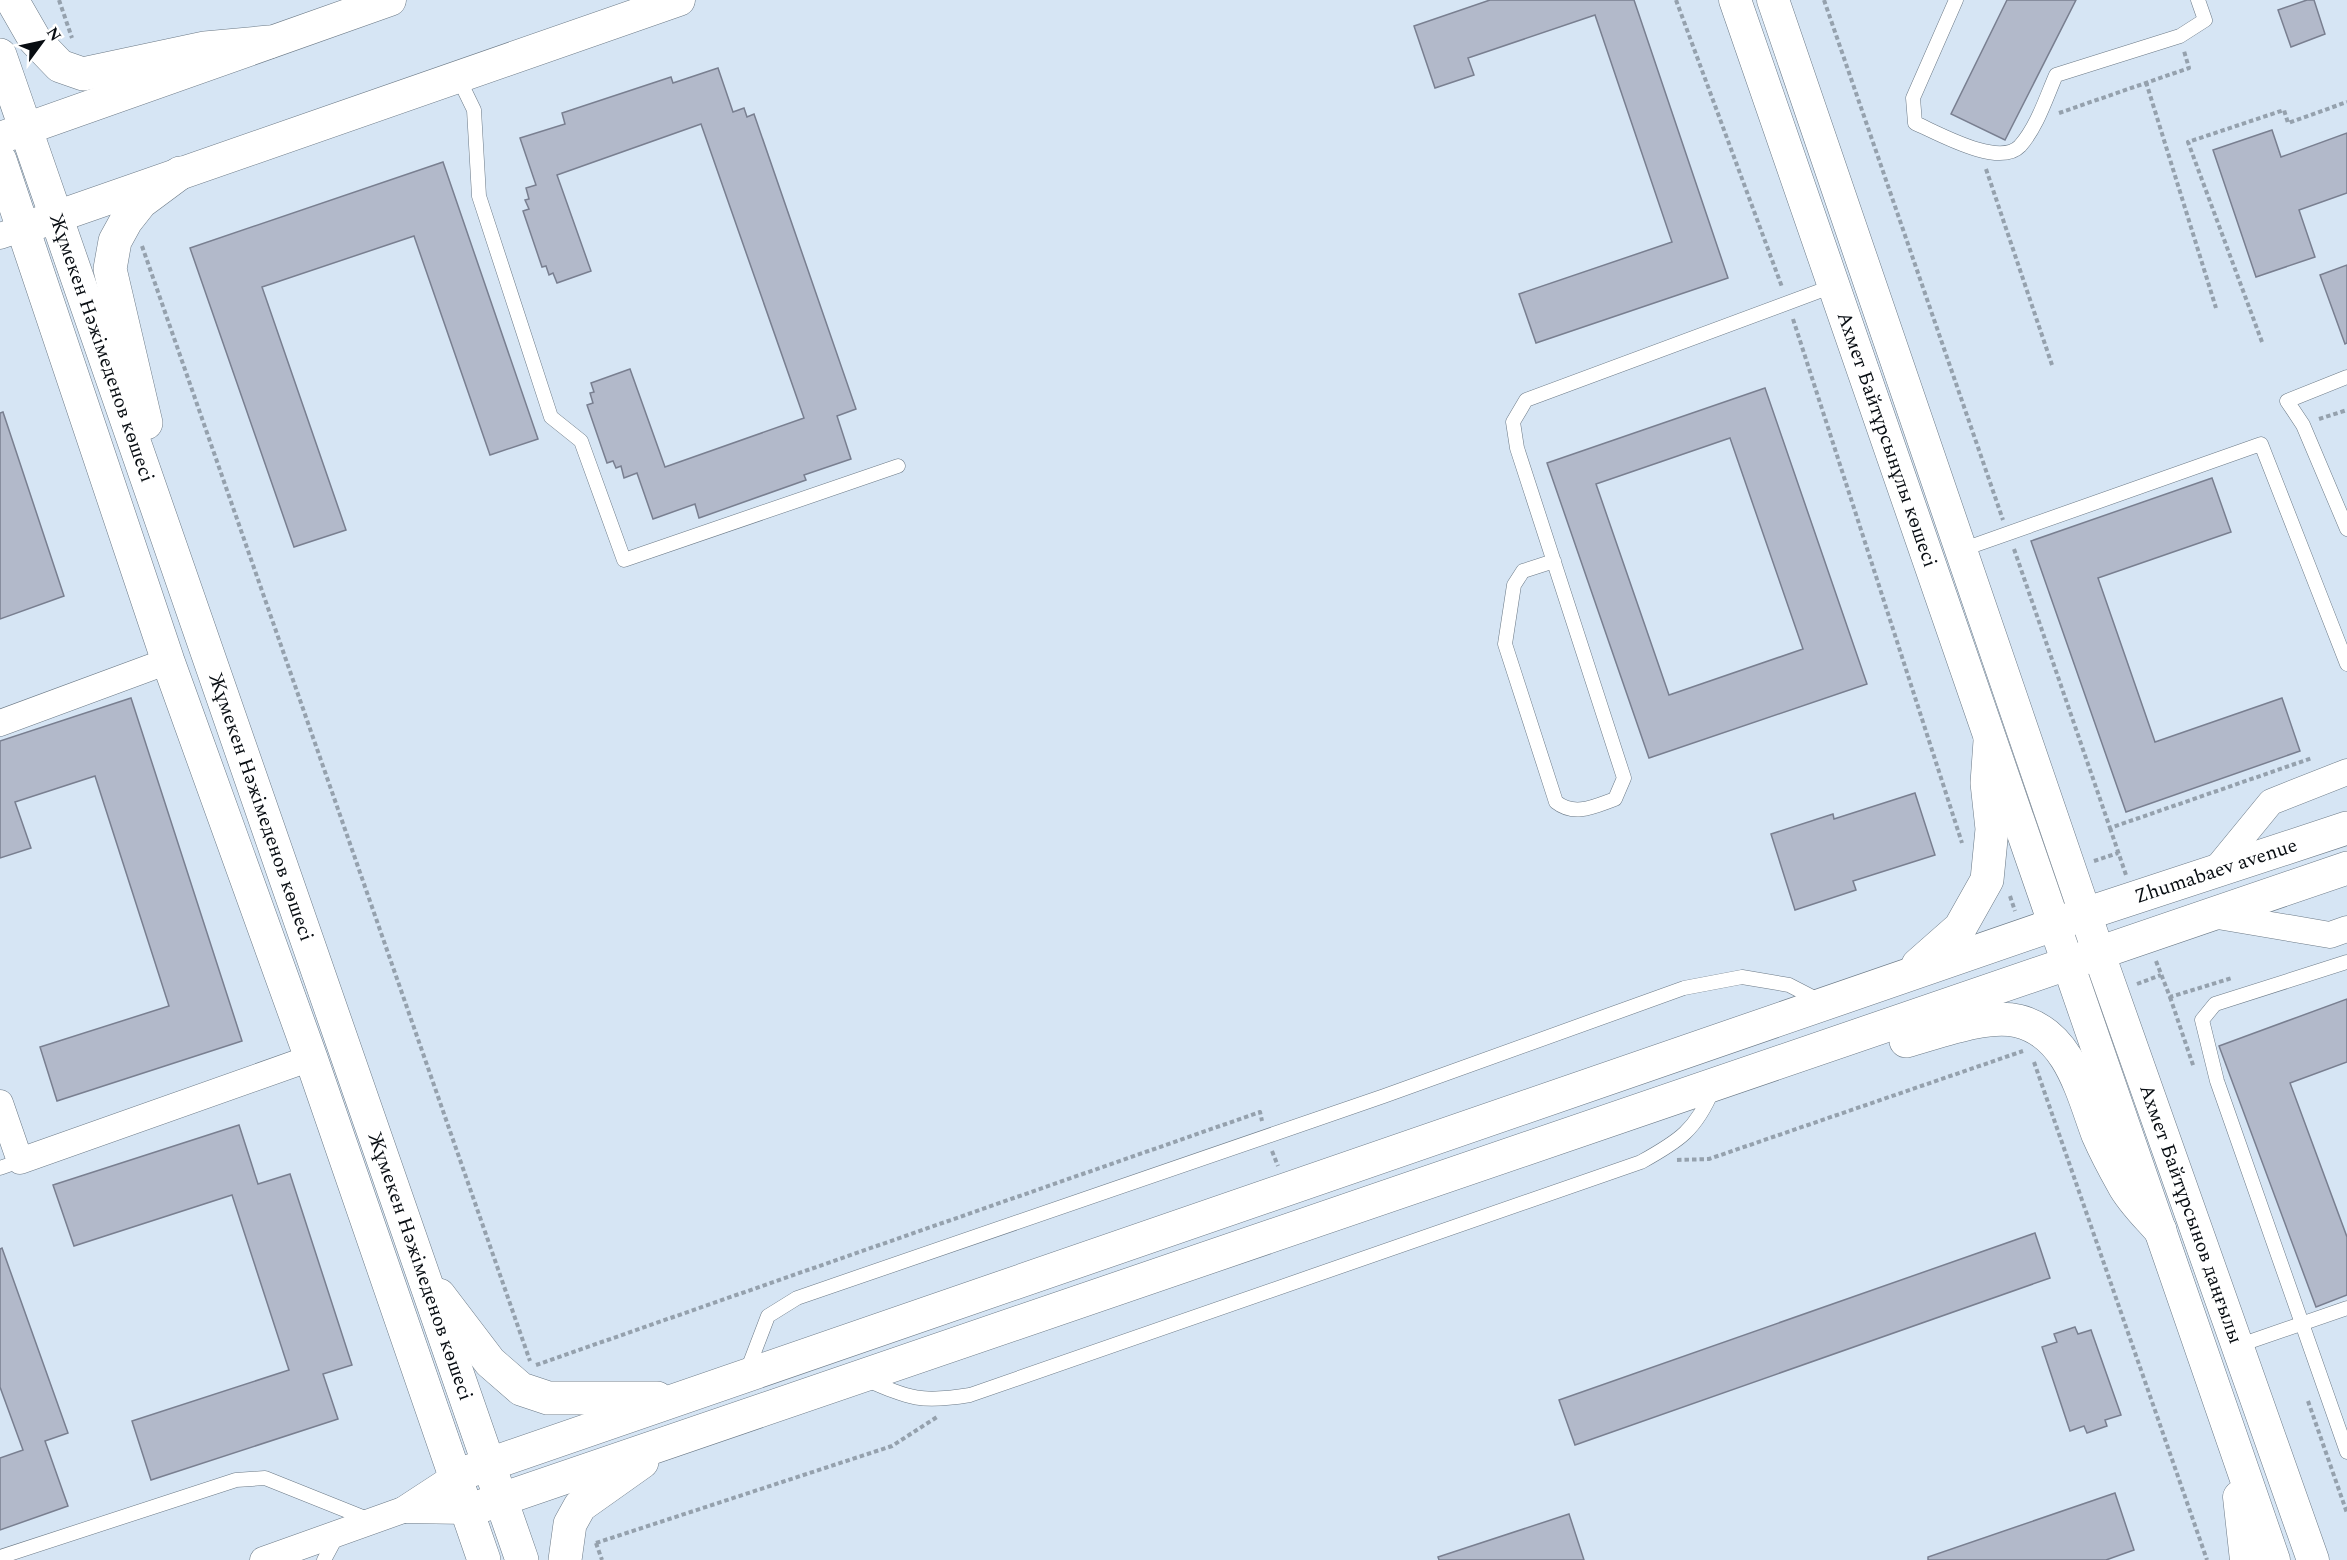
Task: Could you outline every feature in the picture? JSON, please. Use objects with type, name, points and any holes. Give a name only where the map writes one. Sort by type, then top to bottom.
[{"type":"main road","points":[[12,0],[35,40],[60,66],[83,74],[205,48],[269,42]]},
{"type":"main road","name":"Жұмекен Нәжімеденов көшесі","points":[[0,55],[13,133],[56,217],[522,1560]]},
{"type":"main road","name":"Жұмекен Нәжімеденов көшесі","points":[[0,160],[12,232],[311,1058],[484,1560]]},
{"type":"main road","points":[[151,488],[151,456],[147,426],[110,269],[115,241],[126,221],[141,202],[180,173]]},
{"type":"main road","points":[[1906,976],[1960,928],[1987,880],[1992,829],[1988,783],[1990,741]]},
{"type":"main road","name":"Zhumabaev avenue","points":[[455,1476],[2085,914],[2347,828]]},
{"type":"main road","name":"Zhumabaev avenue","points":[[467,1511],[2347,868]]},
{"type":"main road","points":[[1824,1048],[1889,1046],[1980,1022],[2016,1020],[2036,1039],[2063,1051],[2083,1092],[2100,1138],[2125,1187],[2160,1230]]},
{"type":"main road","points":[[423,1277],[490,1362],[521,1389],[548,1398],[677,1400]]},
{"type":"main road","points":[[565,1560],[570,1524],[580,1506],[633,1471],[661,1445]]},
{"type":"street","points":[[13,133],[390,0]]},
{"type":"street","points":[[12,232],[679,0]]},
{"type":"street","name":"Ахмет Байтұрсынұлы көшесі","points":[[1736,0],[2037,879]]},
{"type":"street","name":"Ахмет Байтұрсынұлы көшесі","points":[[1773,0],[2070,869]]},
{"type":"street","points":[[0,723],[168,661]]},
{"type":"street","points":[[2212,874],[2271,802],[2347,772]]},
{"type":"street","name":"Ахмет Байтұрсынов даңғылы","points":[[2070,869],[2313,1560]]},
{"type":"street","name":"Ахмет Байтұрсынов даңғылы","points":[[2037,879],[2274,1560]]},
{"type":"street","points":[[2211,915],[2330,935],[2347,929]]},
{"type":"street","points":[[0,1103],[10,1165],[311,1058]]},
{"type":"street","points":[[2233,1440],[2246,1560]]},
{"type":"street","points":[[262,1560],[404,1510],[455,1476]]},
{"type":"street","points":[[404,1510],[467,1511]]},
{"type":"lane","points":[[1956,0],[1912,98],[1916,123],[1980,151],[2007,153],[2019,147],[2036,121],[2056,75],[2180,36],[2205,20],[2198,0]]},
{"type":"lane","points":[[458,77],[474,110],[479,196],[551,417],[581,441],[624,560],[898,466]]},
{"type":"lane","points":[[1554,561],[1523,571],[1518,578],[1510,604],[1505,644],[1556,802],[1565,809],[1580,811],[1615,799],[1624,778],[1554,561],[1517,448],[1513,422],[1526,400],[1833,286]]},
{"type":"lane","points":[[2347,377],[2287,401],[2303,425],[2347,528]]},
{"type":"lane","points":[[1961,549],[2261,444],[2347,664]]},
{"type":"lane","points":[[2347,962],[2215,1004],[2202,1020],[2217,1081],[2347,1452]]},
{"type":"lane","points":[[745,1376],[768,1316],[797,1298],[1384,1096],[1684,988],[1742,977],[1789,985],[1826,1004]]},
{"type":"lane","points":[[861,1377],[909,1398],[938,1400],[970,1395],[1641,1162],[1676,1143],[1703,1114],[1714,1085]]},
{"type":"lane","points":[[2237,1346],[2347,1308]]},
{"type":"lane","points":[[0,1557],[236,1480],[265,1478],[373,1521]]},
{"type":"lane","points":[[324,1560],[338,1534]]},
{"type":"path","points":[[59,0],[72,38]]},
{"type":"path","points":[[1676,0],[1788,303],[1964,849]]},
{"type":"path","points":[[1824,0],[2134,898]]},
{"type":"path","points":[[2036,121],[2189,68],[2180,36]]},
{"type":"path","points":[[2146,82],[2216,308]]},
{"type":"path","points":[[2262,342],[2188,142],[2284,110],[2288,123],[2347,102]]},
{"type":"path","points":[[1980,151],[2052,365]]},
{"type":"path","points":[[138,237],[532,1366]]},
{"type":"path","points":[[2303,425],[2347,410]]},
{"type":"path","points":[[2110,828],[2313,758]]},
{"type":"path","points":[[2147,937],[2170,997],[2236,977]]},
{"type":"path","points":[[1641,1162],[1709,1159],[2036,1039],[2207,1560]]},
{"type":"path","points":[[596,1543],[892,1446],[970,1395]]},
{"type":"building","points":[[1490,0],[1634,0],[1728,278],[1536,343],[1519,294],[1672,242],[1595,15],[1468,58],[1474,75],[1435,88],[1414,26]]},
{"type":"building","points":[[2007,0],[2076,0],[2005,140],[1951,114]]},
{"type":"building","points":[[2307,0],[2314,0],[2325,34],[2291,47],[2278,10]]},
{"type":"building","points":[[718,68],[733,112],[744,108],[747,117],[754,114],[856,409],[837,416],[851,459],[804,475],[806,480],[699,518],[695,504],[653,519],[637,473],[624,478],[621,466],[616,468],[613,461],[607,463],[587,405],[593,403],[590,393],[594,392],[591,383],[630,369],[665,467],[804,418],[701,124],[557,175],[591,271],[557,283],[553,273],[549,275],[546,266],[542,267],[523,211],[529,209],[525,200],[529,199],[526,188],[536,185],[520,138],[565,124],[562,113],[671,77],[673,83]]},
{"type":"building","points":[[2272,130],[2281,157],[2347,133],[2347,193],[2299,210],[2315,257],[2256,277],[2213,150]]},
{"type":"building","points":[[443,162],[538,439],[490,455],[414,236],[262,287],[346,530],[294,547],[190,248]]},
{"type":"building","points":[[2347,265],[2347,343],[2345,344],[2320,275]]},
{"type":"building","points":[[1765,388],[1867,684],[1649,758],[1547,463]],"holes":[[[1730,438],[1803,649],[1669,695],[1596,484]]]},
{"type":"building","points":[[3,412],[64,596],[0,619],[0,413]]},
{"type":"building","points":[[2212,478],[2231,532],[2098,578],[2155,742],[2282,698],[2300,751],[2126,812],[2031,541]]},
{"type":"building","points":[[131,698],[242,1041],[57,1101],[40,1047],[169,1006],[95,776],[15,802],[31,848],[0,858],[0,741]]},
{"type":"building","points":[[1915,793],[1935,855],[1853,881],[1856,890],[1795,910],[1771,834],[1833,814],[1834,819]]},
{"type":"building","points":[[2347,999],[2347,1062],[2290,1083],[2347,1237],[2347,1295],[2316,1307],[2219,1046]]},
{"type":"building","points":[[239,1125],[258,1184],[290,1174],[352,1365],[323,1374],[338,1419],[151,1480],[132,1421],[289,1370],[232,1195],[74,1246],[53,1185]]},
{"type":"building","points":[[2035,1233],[2050,1278],[1575,1445],[1559,1400]]},
{"type":"building","points":[[2,1248],[68,1433],[45,1441],[68,1506],[0,1530],[0,1458],[23,1450],[0,1387],[0,1249]]},
{"type":"building","points":[[2075,1327],[2078,1334],[2091,1330],[2121,1415],[2105,1420],[2107,1426],[2087,1433],[2084,1426],[2070,1431],[2042,1347],[2057,1342],[2054,1334]]},
{"type":"building","points":[[2115,1493],[2134,1550],[2106,1560],[1928,1560],[1928,1557]]},
{"type":"building","points":[[1569,1514],[1584,1560],[1439,1560],[1438,1557]]}]
